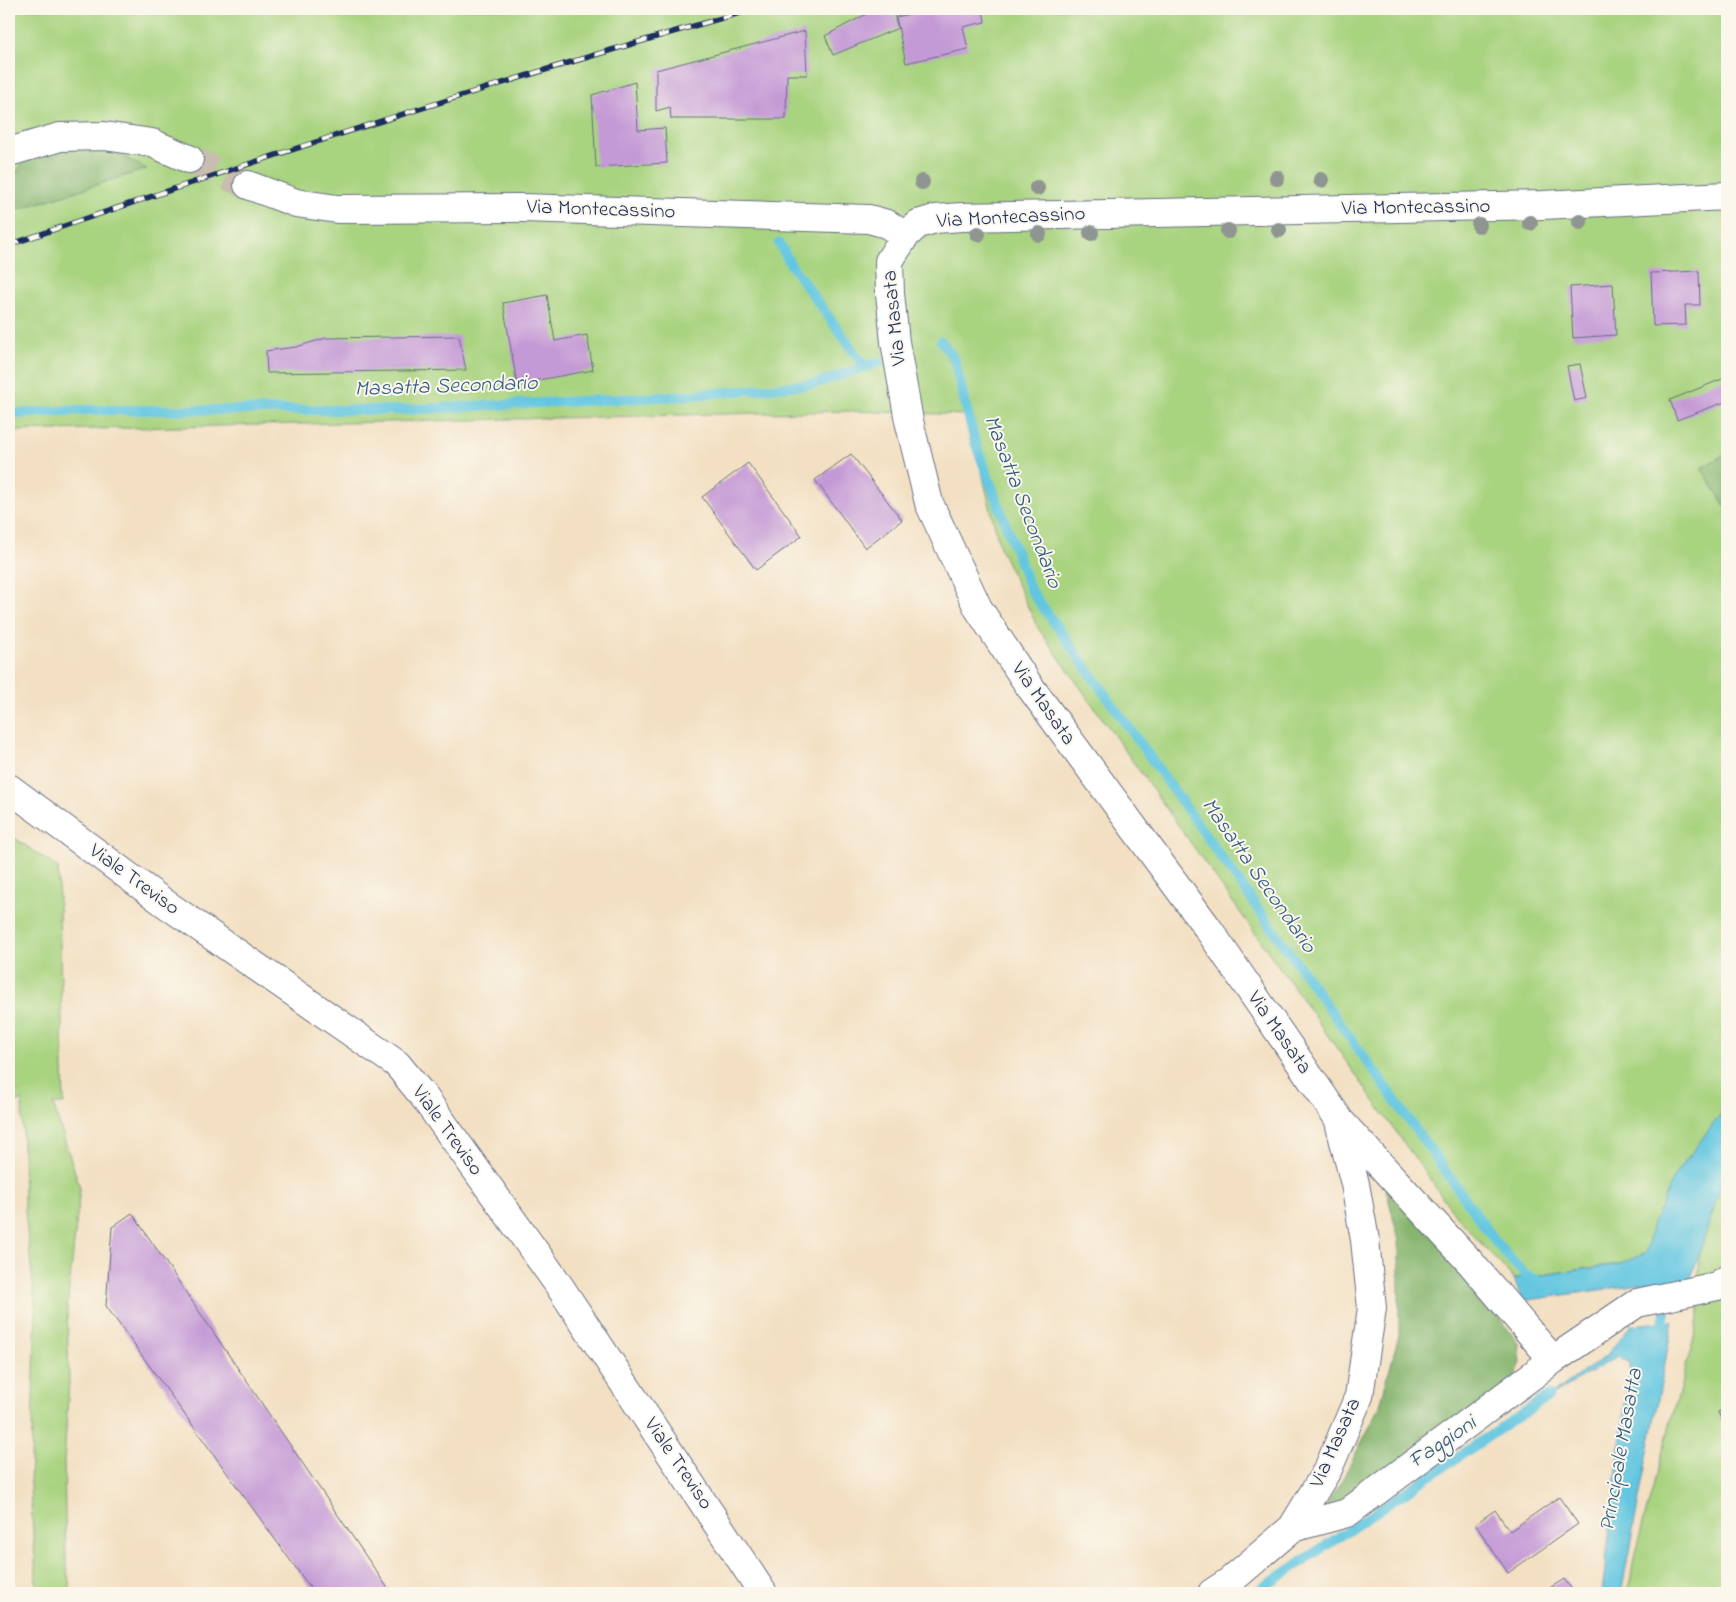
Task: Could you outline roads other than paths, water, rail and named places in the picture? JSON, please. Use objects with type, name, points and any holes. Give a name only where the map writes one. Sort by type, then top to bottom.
[{"type":"street","points":[[9,152],[60,137],[104,136],[152,143],[189,159]]},
{"type":"street","name":"Via Montecassino","points":[[248,184],[296,203],[337,209],[522,208],[869,219],[887,224],[905,236],[918,224],[935,219],[962,217],[1542,205],[1727,196]]},
{"type":"street","name":"Via Masata","points":[[905,236],[889,260],[895,342],[909,421],[929,503],[978,608],[1028,684],[1207,927],[1338,1118],[1470,1262],[1553,1360]]},
{"type":"street","name":"Viale Treviso","points":[[9,788],[166,904],[397,1064],[424,1097],[556,1282],[763,1593]]},
{"type":"street","name":"Via Masata","points":[[1212,1593],[1230,1581],[1292,1528],[1328,1468],[1359,1396],[1372,1308],[1365,1240],[1355,1184],[1338,1118]]},
{"type":"street","name":"Via Masata","points":[[1292,1528],[1348,1513],[1553,1360],[1637,1302],[1717,1286],[1727,1279]]},
{"type":"water","points":[[1727,1106],[1727,1168],[1689,1284],[1647,1283],[1522,1301],[1514,1279],[1620,1264],[1646,1253],[1653,1223],[1676,1173]]},
{"type":"water","points":[[1673,1321],[1621,1593],[1602,1593],[1630,1363],[1618,1356],[1539,1403],[1606,1356],[1631,1325]]},
{"type":"waterway","points":[[779,243],[791,265],[865,367]]},
{"type":"waterway","name":"Masatta Secondario","points":[[941,341],[954,359],[975,442],[1030,589],[1498,1245],[1526,1276],[1543,1281]]},
{"type":"waterway","name":"Masatta Secondario","points":[[9,414],[81,410],[399,410],[684,396],[814,384],[880,362]]},
{"type":"waterway","name":"Principale Masatta","points":[[1660,1336],[1665,1313]]},
{"type":"waterway","name":"Faggioni","points":[[1255,1593],[1549,1396]]},
{"type":"tunnel","points":[[189,159],[248,185]]},
{"type":"railway","points":[[9,245],[380,121],[566,63],[754,9]]}]
